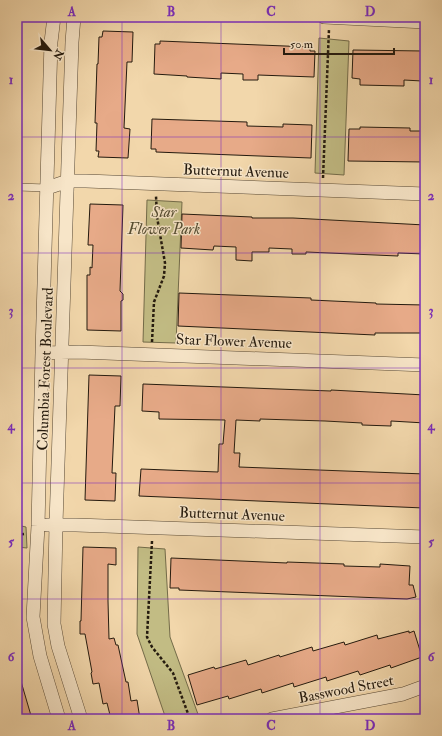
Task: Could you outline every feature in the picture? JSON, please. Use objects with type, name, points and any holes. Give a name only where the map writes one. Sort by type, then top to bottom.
[{"type":"street","name":"Columbia Forest Boulevard","points":[[54,17],[51,42],[38,526],[33,617],[40,656],[59,719]]},
{"type":"street","name":"Columbia Forest Boulevard","points":[[74,17],[56,524],[54,624],[58,646],[81,719]]},
{"type":"street","points":[[324,17],[425,22]]},
{"type":"street","name":"Butternut Avenue","points":[[47,188],[68,181],[86,181],[425,194]]},
{"type":"street","name":"Star Flower Avenue","points":[[42,353],[153,354],[425,364]]},
{"type":"street","name":"Butternut Avenue","points":[[38,526],[56,524],[425,537]]},
{"type":"street","name":"Basswood Street","points":[[272,719],[403,694],[425,686]]},
{"type":"lane","points":[[17,187],[47,188]]},
{"type":"path","points":[[323,191],[329,17]]},
{"type":"path","points":[[153,354],[152,340],[154,302],[164,276],[165,263],[157,217],[155,184]]},
{"type":"path","points":[[153,527],[147,637],[152,647],[173,673],[190,719]]},
{"type":"green space","points":[[319,38],[349,41],[344,175],[315,173]]},
{"type":"green space","name":"Star Flower Park","points":[[147,200],[182,202],[176,343],[143,342]]},
{"type":"green space","points":[[17,525],[26,527],[27,548],[17,547]]},
{"type":"green space","points":[[138,547],[165,549],[170,637],[199,717],[187,719],[166,719],[137,634]]},
{"type":"building","points":[[103,31],[133,32],[132,62],[127,62],[124,128],[130,129],[128,158],[98,157],[99,151],[96,151],[97,123],[95,123],[97,64],[99,37],[102,37]]},
{"type":"building","points":[[160,41],[310,47],[310,51],[315,51],[314,77],[258,75],[258,80],[243,80],[243,74],[221,73],[221,79],[154,74],[155,44],[160,44]]},
{"type":"building","points":[[353,50],[423,51],[422,81],[404,80],[404,86],[360,85],[360,79],[352,78]]},
{"type":"building","points":[[152,119],[247,122],[247,126],[283,127],[283,124],[312,125],[311,158],[156,152],[156,149],[151,149]]},
{"type":"building","points":[[360,127],[410,128],[410,131],[425,131],[425,162],[348,161],[349,129],[360,129]]},
{"type":"building","points":[[90,204],[123,205],[120,291],[123,294],[123,300],[121,301],[121,331],[87,330],[87,275],[90,275],[90,267],[92,268],[93,245],[88,245]]},
{"type":"building","points":[[182,214],[425,225],[425,254],[398,253],[398,256],[306,252],[306,254],[292,254],[292,249],[269,248],[269,252],[252,252],[252,261],[236,260],[236,247],[214,246],[213,250],[181,248]]},
{"type":"building","points":[[179,293],[311,298],[311,300],[376,304],[425,305],[425,333],[375,333],[375,335],[178,326]]},
{"type":"building","points":[[89,375],[121,376],[120,406],[115,406],[112,473],[116,473],[115,501],[85,500]]},
{"type":"building","points":[[143,384],[331,390],[425,395],[425,423],[391,421],[391,426],[325,421],[260,419],[260,421],[236,420],[234,453],[240,453],[239,467],[425,474],[424,508],[139,496],[141,469],[218,472],[219,444],[223,444],[225,420],[159,419],[159,412],[142,411]]},
{"type":"building","points":[[83,547],[116,548],[116,565],[108,564],[109,639],[114,638],[116,645],[118,645],[126,682],[128,682],[131,701],[137,700],[140,719],[111,719],[107,703],[103,704],[99,683],[93,684],[85,634],[80,634]]},
{"type":"building","points":[[171,558],[344,564],[344,566],[380,567],[380,564],[410,566],[409,585],[413,585],[416,597],[407,599],[179,590],[179,588],[170,588]]},
{"type":"building","points":[[409,631],[409,633],[414,631],[422,657],[391,668],[390,665],[360,675],[358,671],[327,681],[326,677],[294,687],[293,683],[262,693],[261,689],[229,699],[228,696],[197,705],[188,675],[214,667],[215,669],[246,660],[248,665],[279,655],[280,657],[312,647],[313,651],[344,642],[345,645],[377,635],[378,639]]},
{"type":"building","points":[[20,678],[32,719],[17,719],[17,679]]}]
